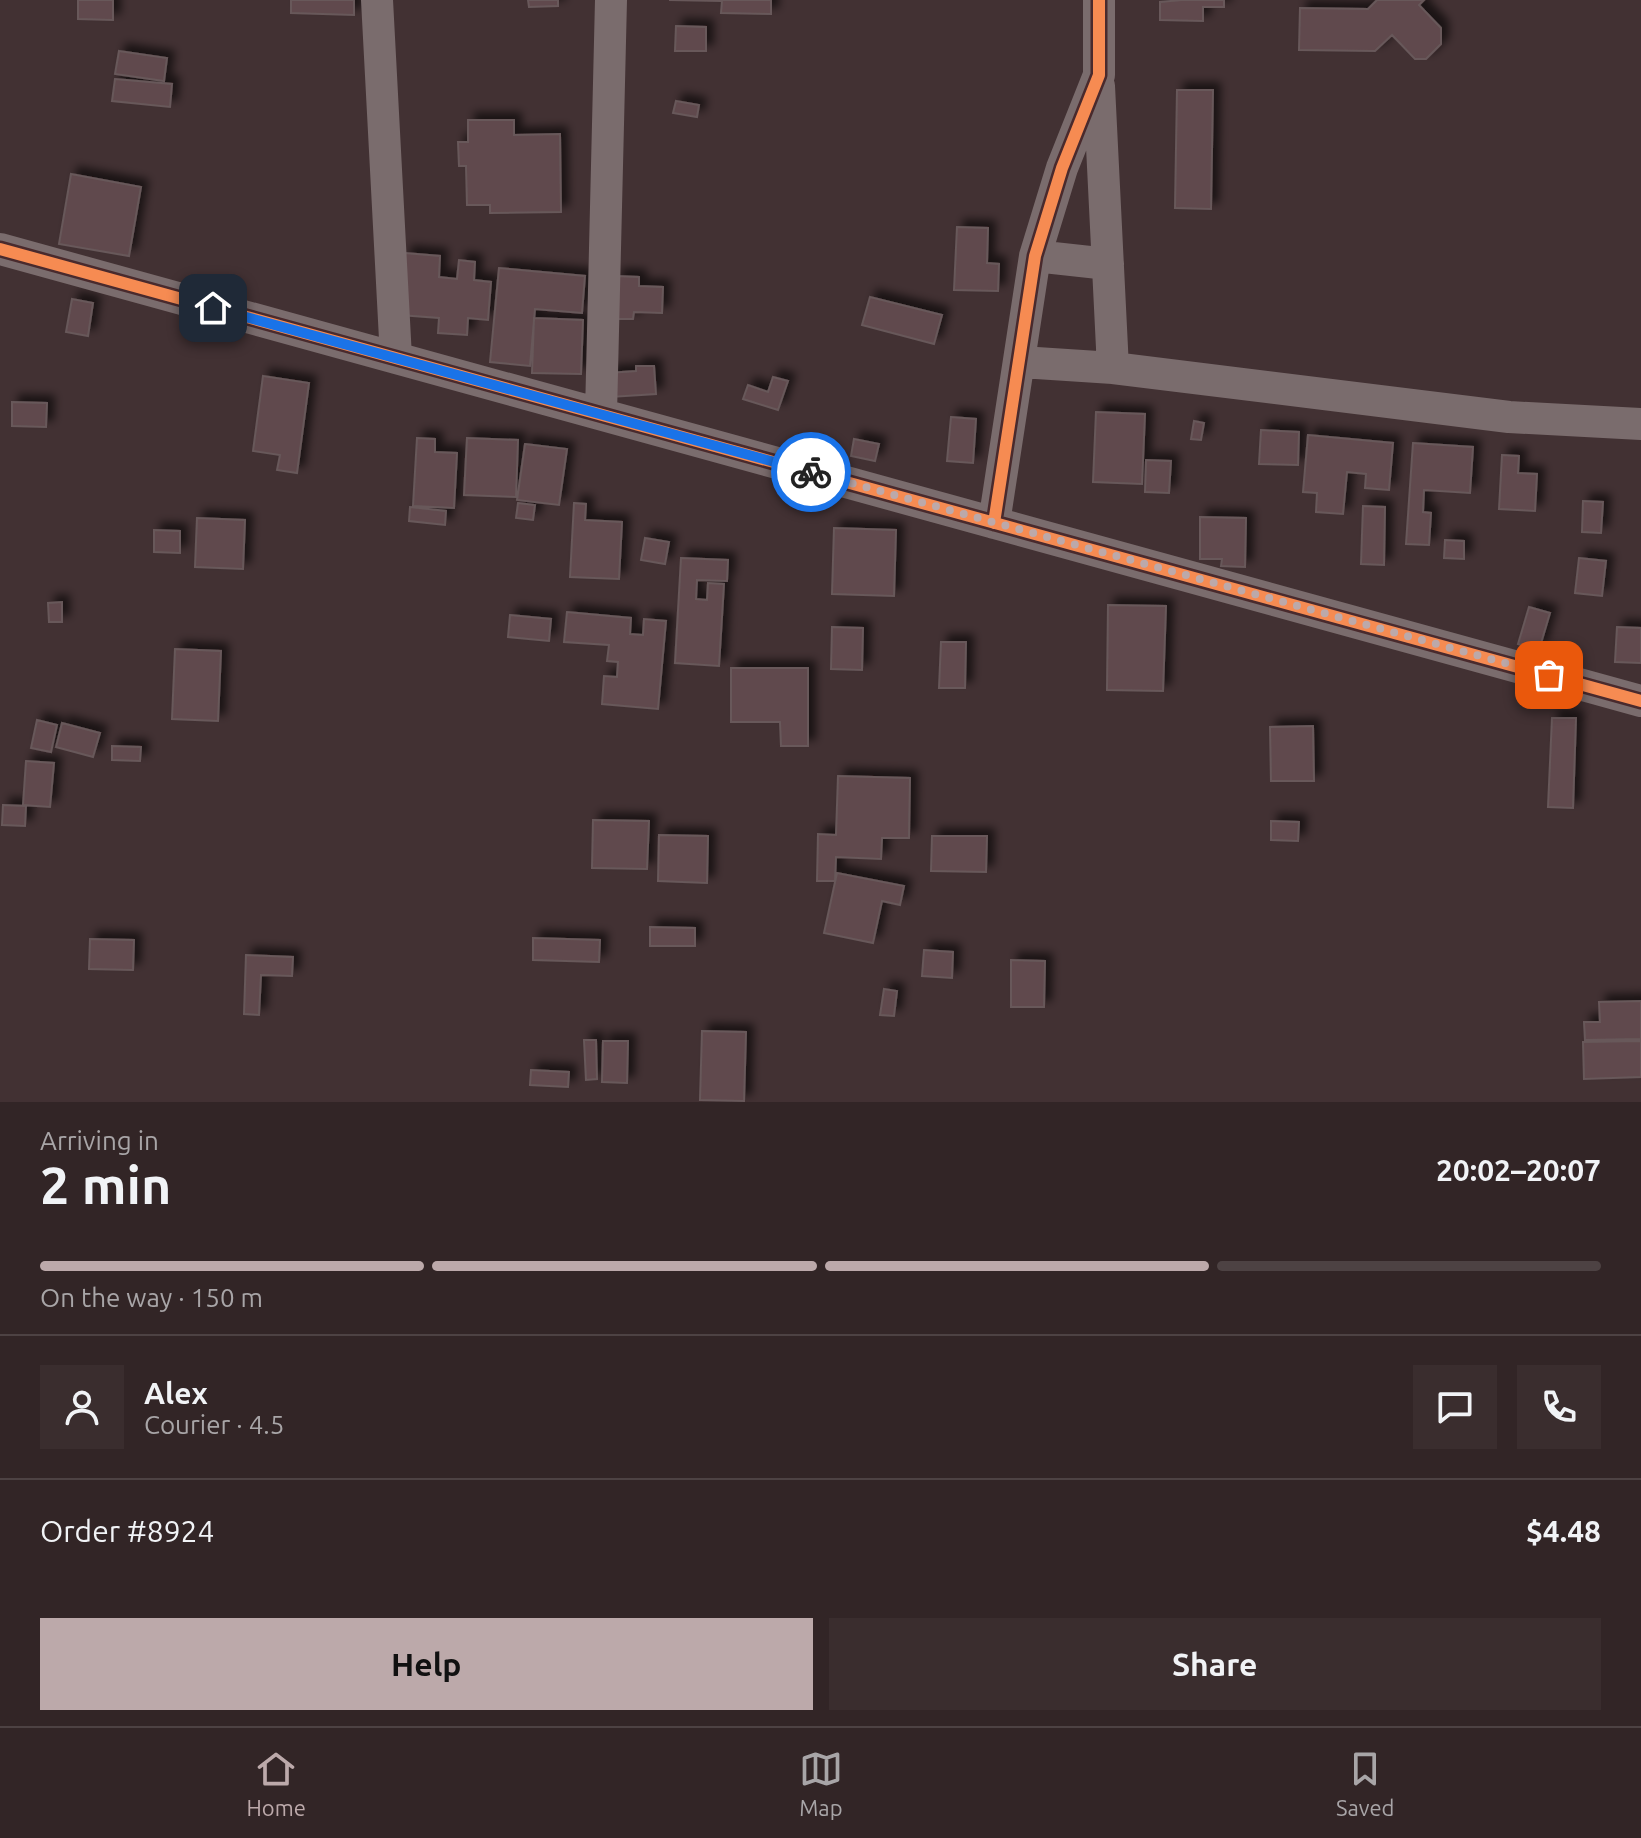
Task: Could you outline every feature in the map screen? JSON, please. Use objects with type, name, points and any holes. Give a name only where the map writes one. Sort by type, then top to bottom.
[{"type":"street","points":[[377,0],[396,358]]},
{"type":"street","points":[[601,414],[611,0]]},
{"type":"street","points":[[1099,0],[1099,75],[1113,368]]},
{"type":"street","points":[[994,523],[1035,256],[1062,168],[1099,75]]},
{"type":"street","points":[[0,249],[1641,701]]},
{"type":"street","points":[[1035,256],[1108,264]]},
{"type":"street","points":[[1021,362],[1113,368],[1509,417],[1641,424]]},
{"type":"building","points":[[78,0],[113,0],[113,20],[78,19]]},
{"type":"building","points":[[291,0],[354,0],[354,15],[291,13]]},
{"type":"building","points":[[528,0],[558,0],[558,6],[529,7]]},
{"type":"building","points":[[669,0],[771,0],[771,14],[721,13],[722,1]]},
{"type":"building","points":[[1224,0],[1224,7],[1203,7],[1203,21],[1160,20],[1160,2]]},
{"type":"building","points":[[1377,0],[1424,0],[1419,5],[1441,28],[1441,44],[1426,59],[1415,59],[1392,35],[1375,51],[1299,50],[1300,8],[1368,9]]},
{"type":"building","points":[[676,26],[706,27],[706,51],[675,51]]},
{"type":"building","points":[[119,51],[167,58],[164,81],[115,74]]},
{"type":"building","points":[[115,79],[172,84],[170,107],[112,101]]},
{"type":"building","points":[[1177,90],[1213,90],[1211,209],[1175,208]]},
{"type":"building","points":[[676,101],[699,105],[697,117],[673,113]]},
{"type":"building","points":[[468,120],[514,120],[514,135],[560,134],[561,212],[490,213],[490,205],[467,205],[466,166],[459,166],[458,142],[468,142]]},
{"type":"building","points":[[71,174],[141,187],[129,256],[59,244]]},
{"type":"building","points":[[957,227],[988,228],[987,263],[999,264],[998,291],[954,290]]},
{"type":"building","points":[[405,253],[440,256],[439,277],[457,279],[459,260],[475,262],[474,280],[491,282],[488,320],[468,318],[467,335],[438,333],[439,318],[400,315]]},
{"type":"building","points":[[499,268],[585,276],[582,313],[535,309],[530,366],[490,362]]},
{"type":"building","points":[[616,276],[639,277],[639,286],[663,287],[662,313],[634,312],[633,319],[615,319]]},
{"type":"building","points":[[870,297],[942,315],[934,344],[862,325]]},
{"type":"building","points":[[72,299],[93,303],[88,336],[66,332]]},
{"type":"building","points":[[534,318],[583,320],[581,374],[532,373]]},
{"type":"building","points":[[636,366],[654,366],[656,394],[610,397],[608,373],[636,371]]},
{"type":"building","points":[[263,376],[309,383],[297,473],[277,470],[280,455],[253,451]]},
{"type":"building","points":[[773,377],[788,381],[778,410],[743,399],[748,385],[768,392]]},
{"type":"building","points":[[12,402],[47,403],[46,427],[12,426]]},
{"type":"building","points":[[1096,412],[1145,414],[1142,484],[1093,482]]},
{"type":"building","points":[[951,417],[976,419],[973,463],[947,461]]},
{"type":"building","points":[[1194,421],[1204,423],[1201,440],[1191,439]]},
{"type":"building","points":[[1261,430],[1299,432],[1298,465],[1259,464]]},
{"type":"building","points":[[1308,435],[1393,443],[1389,490],[1365,488],[1366,474],[1347,472],[1343,514],[1316,512],[1317,493],[1303,492]]},
{"type":"building","points":[[417,438],[435,439],[435,452],[457,453],[454,508],[413,506]]},
{"type":"building","points":[[467,438],[518,440],[516,497],[464,495]]},
{"type":"building","points":[[854,439],[879,444],[875,461],[851,456]]},
{"type":"building","points":[[1413,443],[1473,447],[1470,493],[1424,490],[1423,512],[1431,513],[1429,545],[1406,544]]},
{"type":"building","points":[[525,444],[567,449],[559,505],[517,500]]},
{"type":"building","points":[[1502,455],[1519,456],[1518,473],[1537,474],[1535,511],[1499,509]]},
{"type":"building","points":[[1146,460],[1171,461],[1169,493],[1145,492]]},
{"type":"building","points":[[1583,501],[1603,502],[1601,533],[1582,532]]},
{"type":"building","points":[[518,503],[535,505],[533,520],[516,518]]},
{"type":"building","points":[[574,503],[586,504],[585,520],[622,522],[619,579],[570,577]]},
{"type":"building","points":[[1363,506],[1385,507],[1384,565],[1361,564]]},
{"type":"building","points":[[410,507],[446,511],[445,525],[409,521]]},
{"type":"building","points":[[1200,517],[1246,518],[1245,567],[1221,566],[1222,559],[1200,559]]},
{"type":"building","points":[[197,518],[245,520],[243,569],[195,567]]},
{"type":"building","points":[[834,528],[896,530],[894,596],[832,594]]},
{"type":"building","points":[[154,530],[180,531],[180,553],[154,552]]},
{"type":"building","points":[[645,538],[669,542],[665,564],[641,560]]},
{"type":"building","points":[[1445,540],[1464,541],[1464,559],[1444,558]]},
{"type":"building","points":[[681,558],[728,560],[727,581],[697,580],[696,599],[707,600],[708,583],[724,584],[719,666],[675,663]]},
{"type":"building","points":[[1579,558],[1606,561],[1602,596],[1575,593]]},
{"type":"building","points":[[62,602],[62,622],[49,622],[48,603]]},
{"type":"building","points":[[1108,605],[1166,606],[1163,691],[1107,690]]},
{"type":"building","points":[[1529,607],[1550,613],[1539,650],[1518,644]]},
{"type":"building","points":[[567,612],[631,618],[630,634],[643,635],[644,619],[666,621],[658,709],[602,704],[604,676],[617,677],[618,662],[607,661],[609,645],[564,642]]},
{"type":"building","points":[[510,615],[551,619],[549,641],[508,637]]},
{"type":"building","points":[[832,627],[863,628],[862,670],[831,669]]},
{"type":"building","points":[[1617,627],[1641,628],[1641,663],[1615,662]]},
{"type":"building","points":[[941,642],[966,642],[965,688],[939,688]]},
{"type":"building","points":[[175,649],[221,651],[218,721],[172,719]]},
{"type":"building","points":[[731,668],[808,668],[808,746],[781,746],[780,722],[731,722]]},
{"type":"building","points":[[1552,718],[1576,718],[1573,808],[1548,807]]},
{"type":"building","points":[[37,720],[57,725],[51,752],[31,748]]},
{"type":"building","points":[[62,723],[100,733],[93,757],[56,747]]},
{"type":"building","points":[[1313,726],[1314,781],[1271,781],[1270,727]]},
{"type":"building","points":[[112,746],[141,747],[140,761],[112,760]]},
{"type":"building","points":[[26,761],[54,763],[50,807],[23,805]]},
{"type":"building","points":[[838,776],[910,778],[909,838],[882,838],[881,859],[836,857],[835,881],[817,881],[818,834],[836,835]]},
{"type":"building","points":[[3,805],[26,806],[25,826],[2,825]]},
{"type":"building","points":[[593,820],[649,821],[647,869],[592,868]]},
{"type":"building","points":[[1271,821],[1299,822],[1298,841],[1271,840]]},
{"type":"building","points":[[659,835],[708,836],[707,883],[658,881]]},
{"type":"building","points":[[932,836],[987,836],[986,872],[931,871]]},
{"type":"building","points":[[837,873],[904,886],[900,905],[882,901],[873,943],[824,933]]},
{"type":"building","points":[[650,927],[695,928],[695,946],[650,946]]},
{"type":"building","points":[[533,938],[600,940],[599,962],[533,960]]},
{"type":"building","points":[[90,939],[134,940],[133,970],[89,969]]},
{"type":"building","points":[[924,950],[953,952],[952,978],[922,976]]},
{"type":"building","points":[[246,955],[293,957],[292,976],[261,975],[259,1015],[244,1014]]},
{"type":"building","points":[[1011,960],[1045,961],[1044,1007],[1011,1007]]},
{"type":"building","points":[[884,989],[897,991],[894,1016],[880,1015]]},
{"type":"building","points":[[1641,1001],[1641,1039],[1585,1040],[1584,1022],[1600,1022],[1599,1002]]},
{"type":"building","points":[[702,1031],[746,1032],[744,1101],[700,1100]]},
{"type":"building","points":[[584,1040],[596,1040],[597,1079],[586,1080]]},
{"type":"building","points":[[603,1041],[628,1041],[627,1083],[602,1082]]},
{"type":"building","points":[[1641,1041],[1641,1077],[1584,1079],[1583,1042]]},
{"type":"building","points":[[531,1070],[569,1072],[568,1087],[530,1085]]},
{"type":"cycle path","points":[[994,523],[1035,256],[1062,168],[1099,75],[1099,0]]},
{"type":"cycle path","points":[[0,249],[1641,701]]},
{"type":"way so far","points":[[811,472],[1549,675]]},
{"type":"route","points":[[213,308],[811,472]]}]
